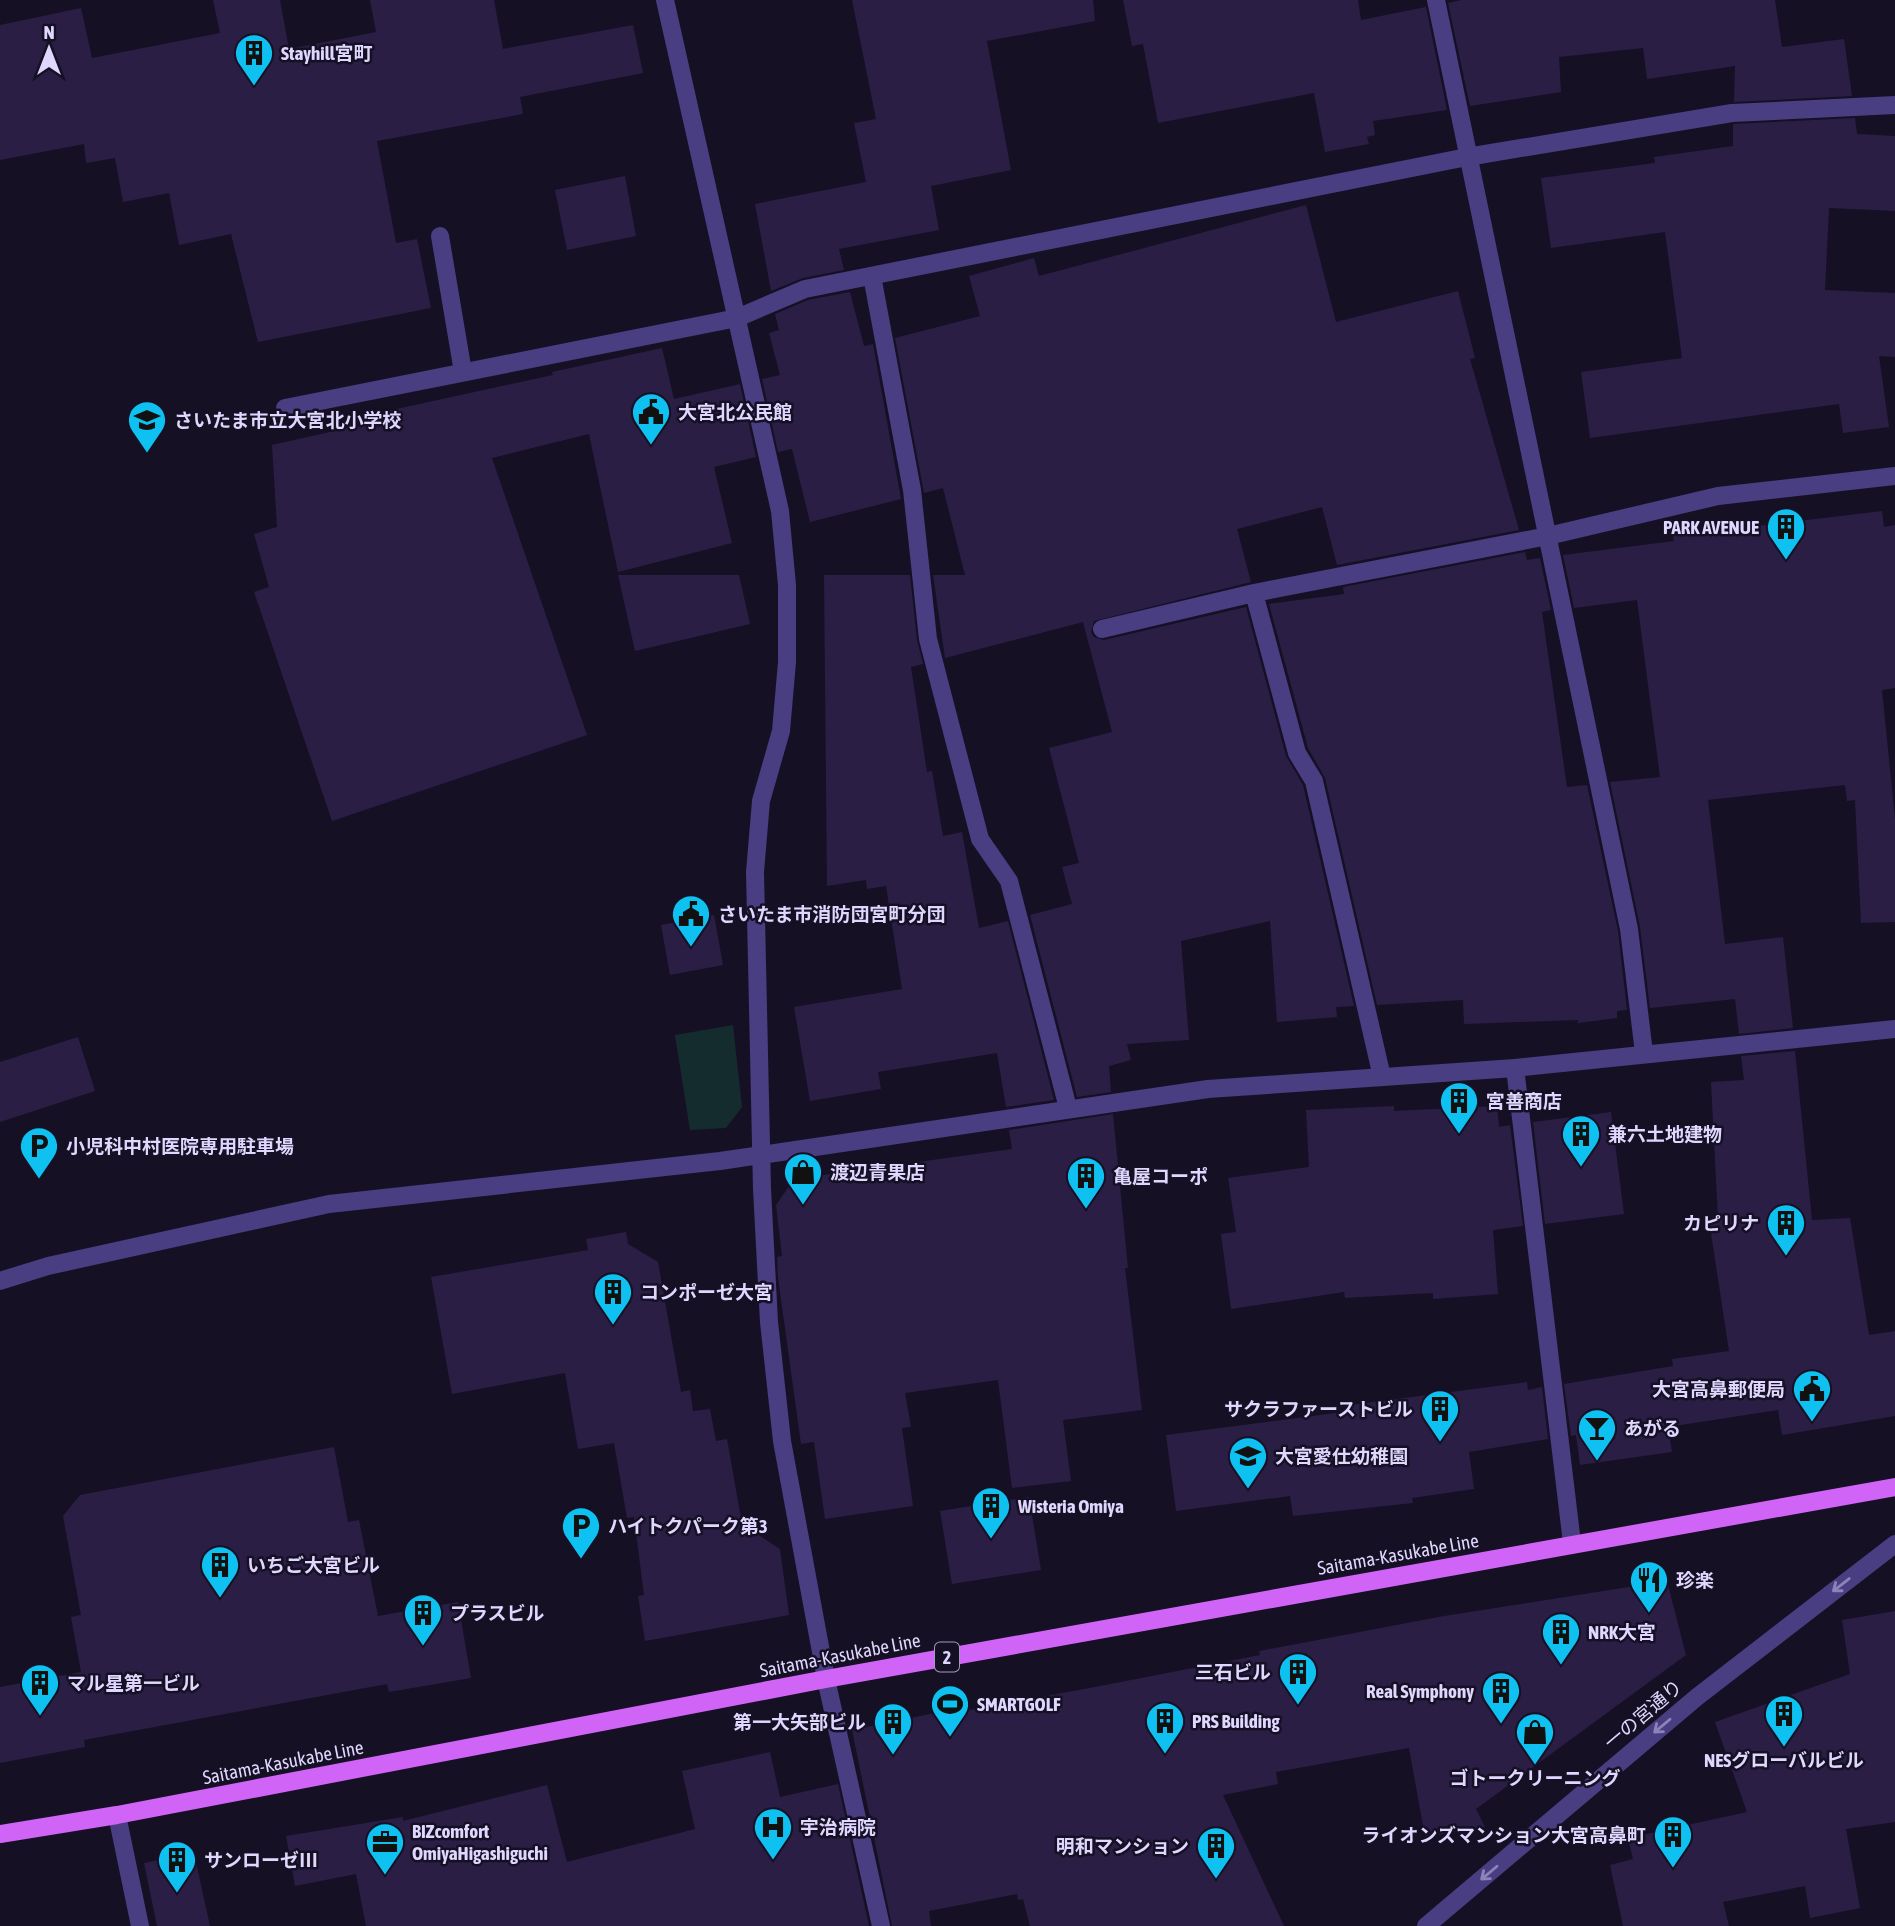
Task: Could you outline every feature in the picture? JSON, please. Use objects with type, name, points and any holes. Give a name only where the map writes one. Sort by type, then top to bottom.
[{"type":"main road","name":"Saitama-Kasukabe Line","points":[[0,1834],[117,1815],[826,1679],[1895,1487]]},
{"type":"street","points":[[666,0],[780,511],[787,585],[787,662],[781,731],[761,801],[755,872],[769,1321],[782,1441],[826,1679],[881,1926]]},
{"type":"street","points":[[1436,0],[1629,929],[1644,1053]]},
{"type":"street","points":[[285,408],[737,318],[806,289],[1468,157],[1732,113],[1895,105]]},
{"type":"street","points":[[440,236],[463,372]]},
{"type":"street","points":[[872,276],[912,490],[928,639],[980,839],[1009,881],[1068,1108]]},
{"type":"street","points":[[1102,628],[1254,593],[1548,536],[1718,496],[1895,476]]},
{"type":"street","points":[[1254,593],[1297,753],[1314,781],[1382,1077]]},
{"type":"street","points":[[0,1281],[48,1266],[329,1204],[762,1155],[1208,1089],[1515,1068],[1895,1029]]},
{"type":"street","points":[[1515,1068],[1572,1543]]},
{"type":"street","name":"一の宮通り","points":[[1426,1926],[1697,1697],[1895,1544]]},
{"type":"street","points":[[117,1815],[140,1926]]},
{"type":"green space","points":[[733,1025],[742,1107],[726,1128],[690,1130],[675,1035]]},
{"type":"building","points":[[213,0],[280,0],[289,49],[376,32],[370,0],[494,0],[503,49],[633,25],[643,73],[520,97],[523,114],[377,141],[396,243],[417,239],[431,308],[258,342],[231,234],[179,245],[169,193],[123,202],[115,158],[86,163],[84,144],[0,160],[0,25],[81,8],[92,58],[220,33]]},
{"type":"building","points":[[852,0],[1093,0],[1095,21],[987,41],[1011,170],[931,186],[939,230],[839,249],[844,270],[803,278],[771,291],[755,204],[866,182],[854,123],[876,119]]},
{"type":"building","points":[[1123,0],[1358,0],[1361,20],[1426,7],[1447,110],[1373,121],[1375,135],[1367,137],[1369,144],[1325,152],[1314,93],[1158,123],[1143,44],[1132,46]]},
{"type":"building","points":[[1461,0],[1775,0],[1782,47],[1844,39],[1852,96],[1734,102],[1735,66],[1647,79],[1643,48],[1559,57],[1561,92],[1470,106],[1448,3]]},
{"type":"building","points":[[1855,118],[1857,134],[1895,136],[1895,211],[1829,208],[1825,290],[1895,293],[1895,357],[1879,356],[1889,427],[1843,433],[1839,404],[1590,438],[1581,372],[1682,358],[1665,232],[1551,248],[1541,178],[1655,163],[1654,157],[1733,146],[1733,124]]},
{"type":"building","points":[[625,176],[636,236],[567,250],[555,190]]},
{"type":"building","points":[[1306,205],[1336,322],[1458,291],[1475,358],[1470,359],[1519,530],[1337,565],[1322,507],[1237,529],[1251,582],[1094,621],[1091,632],[1094,637],[1104,640],[1246,607],[1286,756],[1303,785],[1354,1006],[1336,1007],[1337,1017],[1277,1022],[1270,921],[1181,941],[1189,1040],[1127,1044],[1131,1060],[1109,1066],[1111,1092],[1077,1097],[1030,915],[1072,904],[1062,867],[1079,863],[1049,748],[1112,732],[1083,622],[945,658],[933,575],[965,575],[943,488],[924,493],[895,338],[980,316],[969,276],[1034,258],[1039,276]]},
{"type":"building","points":[[850,292],[864,346],[873,344],[901,499],[810,522],[792,449],[778,452],[762,379],[780,375],[769,333],[779,330],[775,314],[808,300]]},
{"type":"building","points":[[662,348],[674,399],[740,384],[756,457],[714,467],[732,543],[618,572],[589,434],[492,458],[587,735],[332,821],[254,592],[269,587],[254,534],[277,527],[272,445],[379,421],[378,413]]},
{"type":"building","points":[[1882,511],[1884,527],[1895,525],[1895,688],[1882,690],[1895,819],[1895,922],[1861,923],[1855,800],[1847,801],[1845,785],[1708,800],[1725,944],[1783,937],[1793,1028],[1739,1034],[1735,999],[1650,1008],[1640,927],[1610,782],[1660,777],[1637,600],[1574,608],[1563,555],[1674,541],[1673,536]]},
{"type":"building","points":[[1525,552],[1527,560],[1540,558],[1551,610],[1542,612],[1567,787],[1587,785],[1618,931],[1627,1010],[1617,1011],[1617,1018],[1578,1023],[1578,1020],[1464,1024],[1463,1000],[1377,1005],[1325,778],[1308,748],[1269,604],[1344,594],[1343,587]]},
{"type":"building","points":[[618,575],[739,575],[750,624],[635,651]]},
{"type":"building","points":[[824,575],[910,575],[917,640],[923,664],[911,667],[927,772],[932,771],[943,836],[962,832],[979,928],[1008,921],[1054,1100],[1006,1107],[997,1053],[878,1072],[881,1089],[810,1101],[794,1007],[902,989],[886,886],[867,889],[866,880],[827,886]]},
{"type":"building","points":[[714,915],[723,965],[670,975],[661,925]]},
{"type":"building","points":[[78,1037],[95,1091],[0,1122],[0,1062]]},
{"type":"building","points":[[1795,1051],[1812,1220],[1850,1218],[1869,1335],[1895,1331],[1895,1416],[1782,1435],[1778,1410],[1668,1427],[1672,1452],[1580,1465],[1576,1435],[1571,1436],[1564,1384],[1673,1366],[1672,1359],[1729,1351],[1709,1220],[1718,1219],[1711,1082],[1744,1080],[1741,1056]]},
{"type":"building","points":[[1394,1106],[1394,1111],[1497,1106],[1499,1127],[1510,1125],[1523,1226],[1493,1230],[1498,1294],[1433,1299],[1433,1293],[1345,1298],[1344,1292],[1231,1309],[1221,1234],[1236,1232],[1228,1178],[1309,1167],[1306,1110]]},
{"type":"building","name":"兼六土地建物","points":[[1611,1112],[1624,1214],[1545,1224],[1533,1122]]},
{"type":"building","points":[[1113,1114],[1128,1268],[1125,1268],[1142,1410],[1063,1420],[1071,1481],[1012,1488],[998,1380],[905,1393],[911,1427],[902,1428],[913,1506],[825,1519],[814,1442],[801,1444],[778,1278],[777,1257],[782,1256],[776,1205],[794,1179],[1012,1149],[1009,1130]]},
{"type":"building","points":[[626,1232],[628,1244],[658,1262],[681,1392],[690,1390],[693,1411],[710,1409],[716,1441],[727,1439],[742,1524],[780,1549],[789,1615],[645,1641],[638,1596],[644,1595],[634,1517],[627,1518],[614,1443],[578,1449],[565,1373],[452,1394],[431,1277],[588,1250],[586,1239]]},
{"type":"building","points":[[1527,1382],[1528,1390],[1542,1387],[1548,1439],[1469,1452],[1474,1489],[1412,1498],[1413,1503],[1293,1516],[1290,1496],[1176,1511],[1166,1435],[1351,1411],[1350,1405]]},
{"type":"building","name":"いちご大宮ビル","points":[[334,1447],[348,1522],[359,1520],[378,1616],[458,1602],[471,1678],[389,1692],[387,1684],[84,1740],[85,1747],[0,1763],[0,1687],[81,1672],[71,1617],[81,1615],[63,1516],[80,1495]]},
{"type":"building","name":"Wisteria Omiya","points":[[1029,1497],[1041,1570],[952,1584],[940,1511]]},
{"type":"building","points":[[1667,1581],[1686,1655],[1476,1809],[1485,1827],[1425,1837],[1409,1748],[1276,1772],[1278,1784],[1223,1795],[1284,1926],[1030,1926],[1023,1899],[1018,1900],[1017,1894],[929,1911],[931,1926],[892,1926],[852,1730],[969,1706],[970,1710],[1095,1687],[1260,1655],[1259,1651],[1444,1616]]},
{"type":"building","points":[[1895,1611],[1895,1822],[1846,1829],[1860,1908],[1810,1918],[1805,1886],[1723,1902],[1729,1926],[1623,1926],[1610,1865],[1633,1859],[1628,1838],[1747,1812],[1715,1722],[1850,1674],[1842,1620]]},
{"type":"building","points":[[770,1752],[780,1797],[838,1784],[869,1926],[366,1926],[356,1874],[295,1886],[286,1836],[403,1817],[403,1821],[547,1785],[567,1862],[695,1829],[682,1771]]},
{"type":"building","name":"サンローゼⅢ","points":[[194,1853],[210,1926],[157,1926],[144,1863]]},
{"type":"place","name":"Stayhill宮町","points":[[254,87]]},
{"type":"place","name":"大宮北公民館","points":[[651,446]]},
{"type":"place","name":"さいたま市立大宮北小学校","points":[[147,454]]},
{"type":"place","name":"PARK AVENUE","points":[[1786,561]]},
{"type":"place","name":"さいたま市消防団宮町分団","points":[[691,948]]},
{"type":"place","name":"宮善商店","points":[[1459,1135]]},
{"type":"place","name":"兼六土地建物","points":[[1581,1168]]},
{"type":"place","name":"小児科中村医院専用駐車場","points":[[39,1180]]},
{"type":"place","name":"渡辺青果店","points":[[803,1206]]},
{"type":"place","name":"亀屋コーポ","points":[[1086,1210]]},
{"type":"place","name":"カピリナ","points":[[1786,1257]]},
{"type":"place","name":"コンポーゼ大宮","points":[[613,1326]]},
{"type":"place","name":"大宮高鼻郵便局","points":[[1812,1423]]},
{"type":"place","name":"サクラファーストビル","points":[[1440,1443]]},
{"type":"place","name":"あがる","points":[[1597,1462]]},
{"type":"place","name":"大宮愛仕幼稚園","points":[[1248,1490]]},
{"type":"place","name":"Wisteria Omiya","points":[[991,1540]]},
{"type":"place","name":"ハイトクパーク第3","points":[[581,1560]]},
{"type":"place","name":"いちご大宮ビル","points":[[220,1599]]},
{"type":"place","name":"珍楽","points":[[1649,1614]]},
{"type":"place","name":"プラスビル","points":[[423,1647]]},
{"type":"place","name":"NRK大宮","points":[[1561,1666]]},
{"type":"place","name":"三石ビル","points":[[1298,1706]]},
{"type":"place","name":"マル星第一ビル","points":[[40,1717]]},
{"type":"place","name":"Real Symphony","points":[[1501,1725]]},
{"type":"place","name":"SMARTGOLF","points":[[950,1738]]},
{"type":"place","name":"NESグローバルビル","points":[[1784,1748]]},
{"type":"place","name":"PRS Building","points":[[1165,1755]]},
{"type":"place","name":"第一大矢部ビル","points":[[893,1756]]},
{"type":"place","name":"ゴトークリーニング","points":[[1535,1766]]},
{"type":"place","name":"宇治病院","points":[[773,1861]]},
{"type":"place","name":"ライオンズマンション大宮高鼻町","points":[[1673,1869]]},
{"type":"place","name":"BIZcomfort OmiyaHigashiguchi","points":[[385,1876]]},
{"type":"place","name":"明和マンション","points":[[1216,1880]]},
{"type":"place","name":"サンローゼⅢ","points":[[177,1894]]}]
